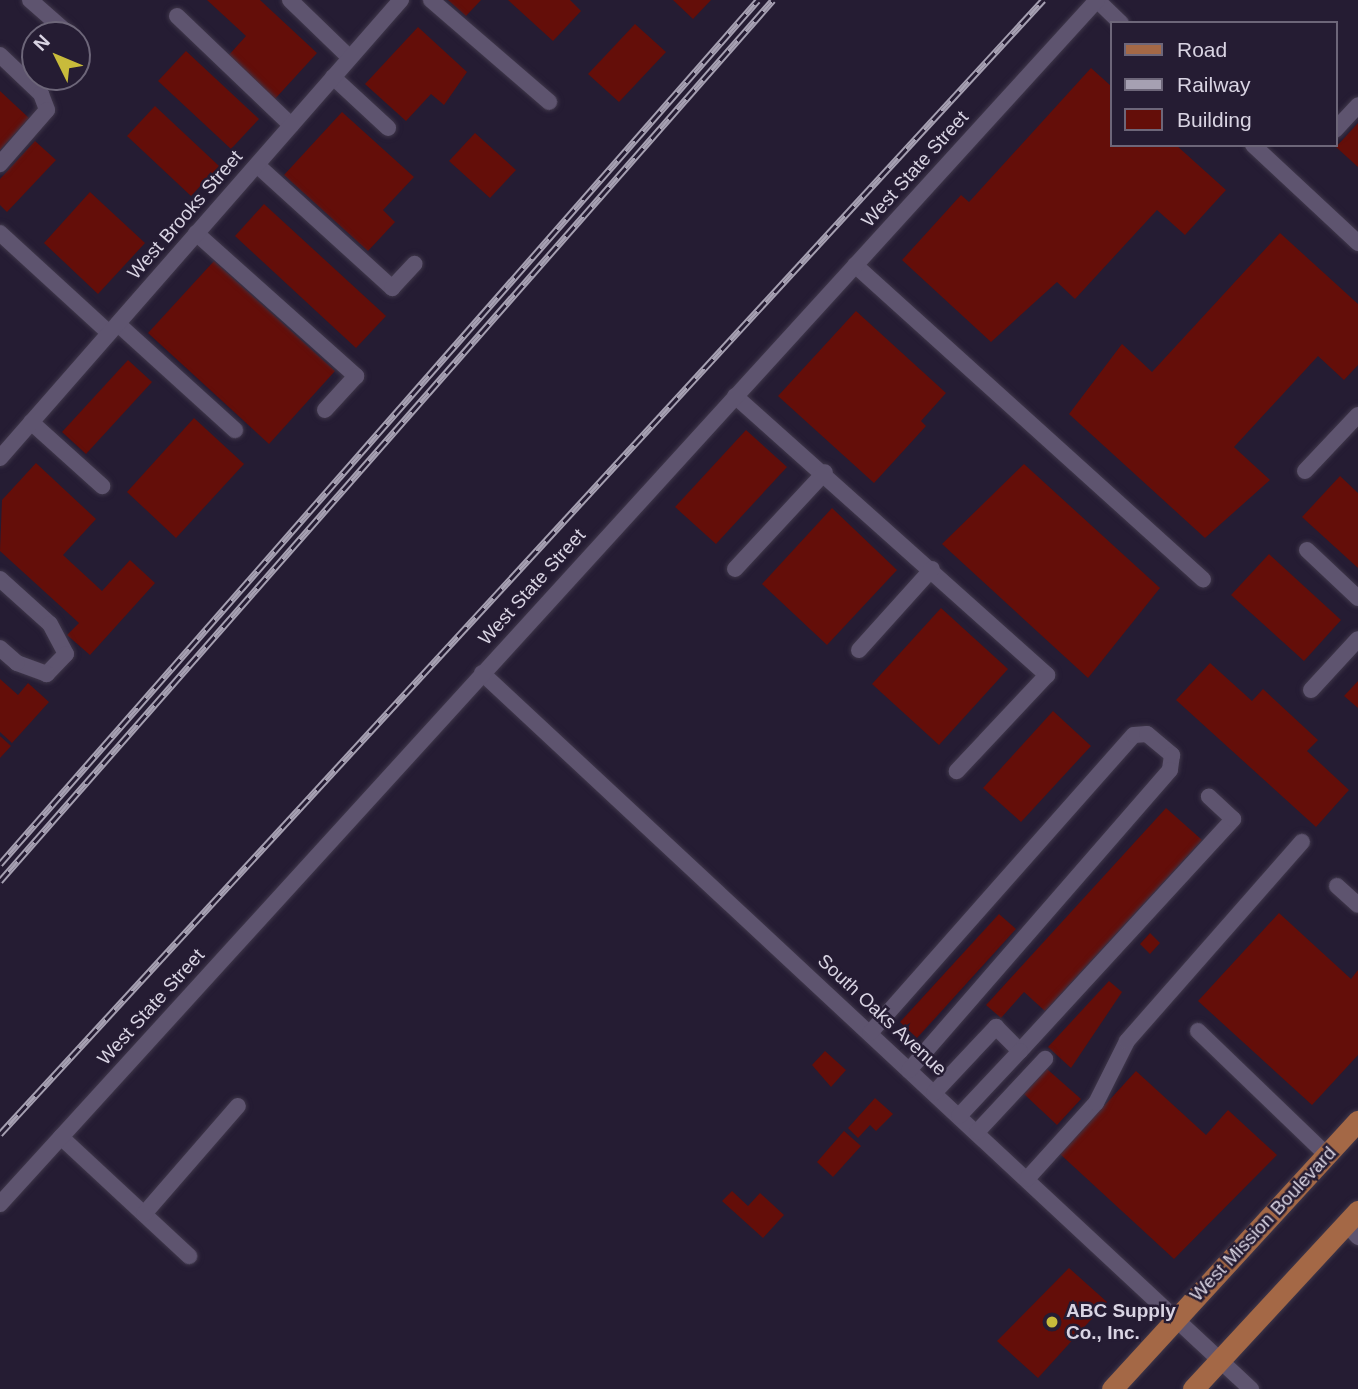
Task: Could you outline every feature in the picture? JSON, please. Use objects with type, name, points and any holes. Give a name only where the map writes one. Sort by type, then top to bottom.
[{"type":"main road","name":"West Mission Boulevard","points":[[1112,1389],[1358,1121]]},
{"type":"main road","points":[[1193,1389],[1354,1224]]},
{"type":"street","points":[[30,0],[54,21]]},
{"type":"street","points":[[290,0],[350,58]]},
{"type":"street","points":[[431,0],[549,102]]},
{"type":"street","points":[[1097,0],[1119,21]]},
{"type":"street","name":"West State Street","points":[[0,1204],[1097,0]]},
{"type":"street","name":"West Brooks Street","points":[[2,453],[333,78],[395,2]]},
{"type":"street","points":[[177,16],[291,125]]},
{"type":"street","points":[[0,55],[41,94],[47,110],[0,164]]},
{"type":"street","points":[[333,78],[388,128]]},
{"type":"street","points":[[1337,128],[1358,105]]},
{"type":"street","points":[[1255,147],[1358,243]]},
{"type":"street","points":[[257,165],[392,288],[414,264]]},
{"type":"street","points":[[0,233],[235,430]]},
{"type":"street","points":[[197,233],[356,376],[325,410]]},
{"type":"street","points":[[855,265],[1203,579]]},
{"type":"street","points":[[735,396],[825,472],[1047,675],[957,771]]},
{"type":"street","points":[[1305,471],[1358,415]]},
{"type":"street","points":[[31,422],[102,486]]},
{"type":"street","points":[[735,569],[825,472]]},
{"type":"street","points":[[1307,550],[1358,598]]},
{"type":"street","points":[[859,650],[932,569]]},
{"type":"street","points":[[0,579],[50,624],[66,654],[47,674],[17,663],[0,648]]},
{"type":"street","points":[[1311,690],[1358,639]]},
{"type":"street","name":"South Oaks Avenue","points":[[482,673],[1251,1389]]},
{"type":"street","points":[[870,1033],[1005,888],[1020,858],[1134,736],[1147,734],[1172,755],[1170,770],[909,1070]]},
{"type":"street","points":[[959,1116],[1233,819],[1209,797]]},
{"type":"street","points":[[1027,1179],[1096,1103],[1127,1041],[1302,842]]},
{"type":"street","points":[[1337,886],[1358,905]]},
{"type":"street","points":[[934,1093],[996,1027],[1020,1051]]},
{"type":"street","points":[[1198,1031],[1327,1155]]},
{"type":"street","points":[[977,1132],[1045,1059]]},
{"type":"street","points":[[144,1214],[238,1106]]},
{"type":"street","points":[[61,1137],[189,1256]]},
{"type":"building","points":[[207,0],[260,0],[317,53],[274,100],[228,56],[246,36]]},
{"type":"building","points":[[448,0],[481,0],[466,16]]},
{"type":"building","points":[[508,0],[570,0],[581,11],[553,41]]},
{"type":"building","points":[[673,0],[711,0],[693,19]]},
{"type":"building","points":[[635,24],[666,52],[619,102],[588,74]]},
{"type":"building","points":[[418,27],[467,72],[444,105],[431,94],[406,121],[365,84]]},
{"type":"building","points":[[186,51],[259,119],[231,149],[158,81]]},
{"type":"building","points":[[1091,68],[1110,85],[1110,147],[1178,147],[1226,190],[1185,235],[1157,210],[1075,299],[1057,282],[991,342],[902,260],[961,195],[969,202]]},
{"type":"building","points":[[0,91],[29,118],[0,150]]},
{"type":"building","points":[[155,106],[219,166],[191,196],[127,136]]},
{"type":"building","points":[[342,112],[414,177],[383,210],[395,222],[368,251],[284,175]]},
{"type":"building","points":[[1358,123],[1358,167],[1337,146]]},
{"type":"building","points":[[475,133],[516,170],[490,198],[449,161]]},
{"type":"building","points":[[35,141],[56,160],[7,212],[0,205],[0,179]]},
{"type":"building","points":[[90,192],[145,243],[98,294],[44,243]]},
{"type":"building","points":[[264,204],[386,316],[356,348],[235,236]]},
{"type":"building","points":[[1280,233],[1358,304],[1358,365],[1344,380],[1318,356],[1234,447],[1270,480],[1205,538],[1069,414],[1122,344],[1152,372]]},
{"type":"building","points":[[214,261],[335,371],[269,444],[148,333]]},
{"type":"building","points":[[856,311],[946,393],[921,421],[926,426],[874,483],[778,396]]},
{"type":"building","points":[[128,360],[152,382],[86,454],[62,432]]},
{"type":"building","points":[[194,418],[244,464],[176,538],[127,492]]},
{"type":"building","points":[[746,430],[787,467],[716,544],[675,507]]},
{"type":"building","points":[[36,463],[96,519],[63,555],[102,591],[130,560],[155,583],[90,655],[67,635],[79,623],[0,551],[2,500]]},
{"type":"building","points":[[1024,464],[1160,588],[1088,678],[942,544]]},
{"type":"building","points":[[1340,476],[1358,493],[1358,568],[1302,517]]},
{"type":"building","points":[[832,508],[897,570],[827,645],[762,584]]},
{"type":"building","points":[[1269,554],[1341,620],[1304,661],[1231,595]]},
{"type":"building","points":[[941,608],[1008,669],[939,745],[872,684]]},
{"type":"building","points":[[1210,663],[1252,701],[1263,689],[1318,740],[1307,751],[1349,790],[1316,827],[1176,700]]},
{"type":"building","points":[[0,679],[18,695],[28,683],[49,702],[12,743],[0,732]]},
{"type":"building","points":[[1358,681],[1358,708],[1344,696]]},
{"type":"building","points":[[1053,711],[1091,746],[1021,822],[983,788]]},
{"type":"building","points":[[0,736],[11,746],[0,758]]},
{"type":"building","points":[[1166,808],[1202,840],[1045,1011],[1024,992],[1001,1018],[986,1005]]},
{"type":"building","points":[[1279,913],[1351,979],[1358,970],[1358,1055],[1312,1105],[1198,1001]]},
{"type":"building","points":[[999,914],[1016,929],[917,1038],[900,1022]]},
{"type":"building","points":[[1150,933],[1160,943],[1150,954],[1140,944]]},
{"type":"building","points":[[1109,981],[1122,992],[1071,1068],[1048,1047]]},
{"type":"building","points":[[825,1051],[846,1070],[831,1087],[812,1065]]},
{"type":"building","points":[[1047,1069],[1081,1099],[1057,1125],[1024,1094]]},
{"type":"building","points":[[1136,1071],[1206,1135],[1228,1110],[1277,1155],[1174,1259],[1060,1154]]},
{"type":"building","points":[[875,1098],[893,1114],[876,1131],[870,1125],[858,1138],[848,1128]]},
{"type":"building","points":[[844,1131],[861,1146],[833,1177],[817,1162]]},
{"type":"building","points":[[732,1191],[748,1206],[760,1193],[784,1215],[763,1238],[722,1201]]},
{"type":"building","name":"ABC Supply Co., Inc.","points":[[1069,1268],[1107,1302],[1038,1378],[997,1341]]},
{"type":"railway","points":[[0,864],[758,0]]},
{"type":"railway","points":[[0,881],[773,0]]},
{"type":"railway","points":[[0,1134],[1043,0]]},
{"type":"place","name":"ABC Supply Co., Inc.","points":[[1052,1322]]}]
